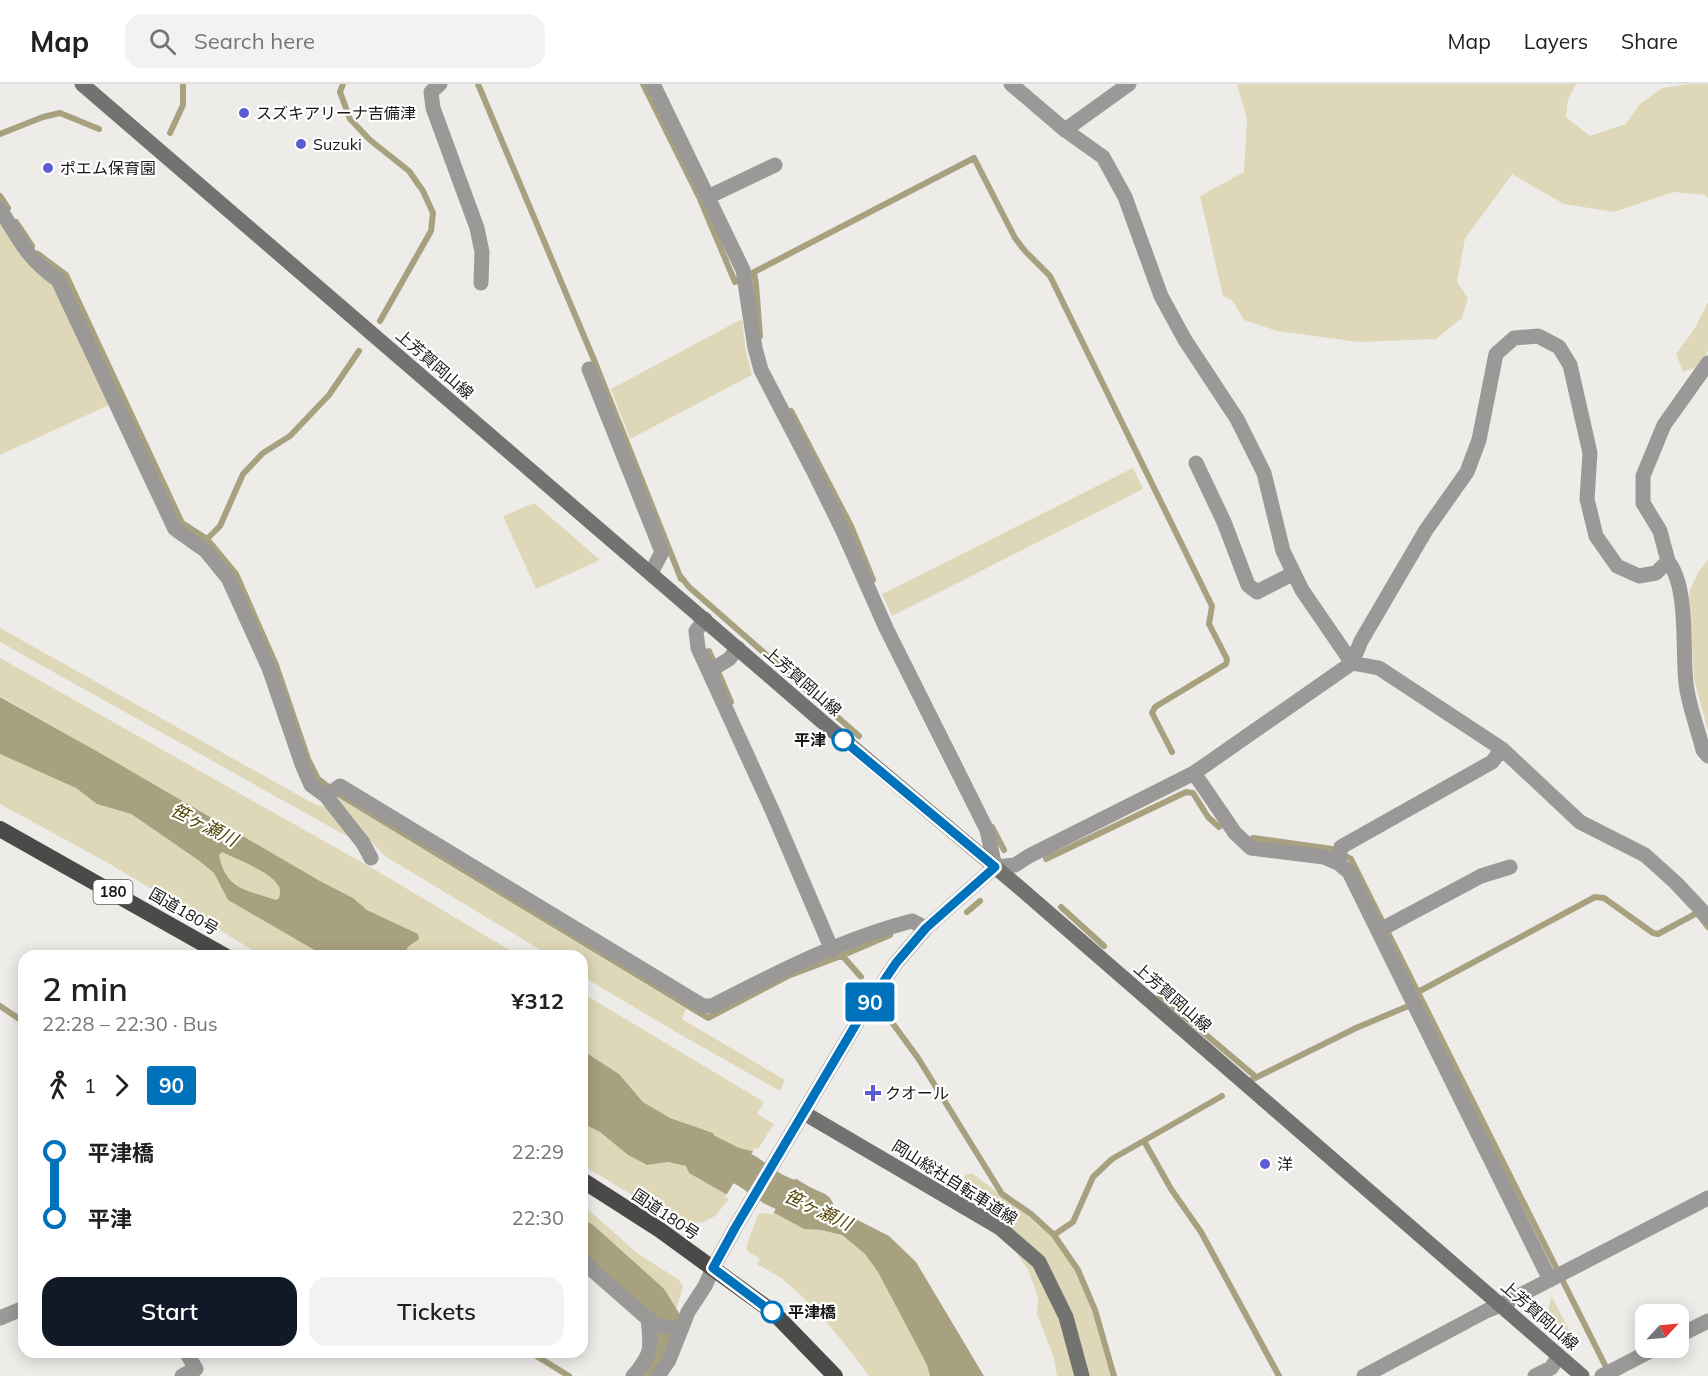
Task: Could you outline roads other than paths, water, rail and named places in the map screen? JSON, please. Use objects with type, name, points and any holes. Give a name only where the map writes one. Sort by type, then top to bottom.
[{"type":"highway","name":"国道180号","points":[[0,829],[214,950]]},
{"type":"highway","name":"国道180号","points":[[588,1184],[660,1230],[774,1313],[834,1376]]},
{"type":"main road","name":"上芳賀岡山線","points":[[82,84],[843,740],[995,867],[1582,1376]]},
{"type":"main road","name":"岡山総社自転車道線","points":[[803,1115],[1000,1228],[1039,1262],[1066,1317],[1082,1376]]},
{"type":"street","points":[[440,84],[431,92],[433,108],[477,228],[482,252],[482,283]]},
{"type":"street","points":[[653,84],[744,277],[755,348],[761,370],[843,531],[886,628],[987,830],[995,867]]},
{"type":"street","points":[[1011,84],[1065,130],[1103,157],[1125,197],[1161,296],[1185,340],[1237,419],[1264,473],[1283,551],[1302,590],[1352,663],[1379,668],[1502,749],[1580,822],[1645,855],[1708,917]]},
{"type":"street","points":[[1065,130],[1129,84]]},
{"type":"street","points":[[708,197],[775,165]]},
{"type":"street","points":[[0,209],[29,255],[58,280],[175,529],[206,551],[228,578],[269,668],[311,784],[331,793],[371,858]]},
{"type":"street","points":[[658,1376],[669,1360],[676,1329],[705,1287],[735,1228],[865,1009],[896,963],[926,928],[995,867],[1015,865],[1194,774],[1352,663],[1361,641],[1426,530],[1467,472],[1479,440],[1496,354],[1514,338],[1538,336],[1559,347],[1570,365],[1590,453],[1587,499],[1596,536],[1617,566],[1639,576],[1656,573],[1668,561]]},
{"type":"street","points":[[1708,363],[1664,425],[1643,476],[1642,503],[1660,531],[1668,561],[1674,569],[1681,594],[1686,685],[1704,750],[1708,756]]},
{"type":"street","points":[[589,369],[662,552],[651,573]]},
{"type":"street","points":[[1196,463],[1224,522],[1248,585],[1257,592],[1294,573]]},
{"type":"street","points":[[705,619],[696,631],[698,648],[836,948]]},
{"type":"street","points":[[717,667],[729,659],[738,648]]},
{"type":"street","points":[[1194,774],[1235,833],[1251,848],[1324,857],[1339,856],[1492,762],[1502,749]]},
{"type":"street","points":[[331,793],[340,786],[704,1006],[712,1006],[786,968],[893,926],[912,921],[926,928]]},
{"type":"street","points":[[1339,856],[1384,928],[1555,1277]]},
{"type":"street","points":[[1384,928],[1481,876],[1510,867]]},
{"type":"street","points":[[1364,1376],[1708,1198]]},
{"type":"street","points":[[588,1266],[651,1322],[676,1329]]},
{"type":"street","points":[[0,1318],[18,1310]]},
{"type":"street","points":[[1689,1330],[1708,1321]]},
{"type":"street","points":[[633,1376],[643,1366],[651,1347],[651,1322]]},
{"type":"street","points":[[1534,1376],[1551,1368],[1559,1356]]},
{"type":"street","points":[[182,1376],[196,1369],[190,1358]]},
{"type":"street","points":[[1602,1376],[1637,1358]]},
{"type":"water","points":[[0,697],[353,898],[367,910],[418,934],[419,939],[406,950],[314,950],[228,900],[214,873],[131,814],[97,804],[76,788],[0,754]],"holes":[[[222,852],[260,870],[273,879],[279,887],[279,898],[276,900],[247,891],[233,883],[227,876],[219,855]]]},
{"type":"water","points":[[588,1054],[619,1074],[643,1102],[670,1118],[713,1133],[720,1147],[735,1147],[756,1152],[731,1197],[689,1173],[686,1166],[668,1162],[647,1165],[628,1155],[600,1132],[588,1126]]},
{"type":"water","points":[[783,1171],[813,1189],[832,1207],[889,1236],[916,1262],[984,1376],[930,1376],[927,1365],[878,1272],[865,1254],[842,1235],[804,1229],[769,1210]]},
{"type":"waterway","points":[[170,133],[183,105],[183,84]]},
{"type":"waterway","points":[[343,84],[340,92],[350,119],[370,140],[409,171],[423,191],[433,213],[431,231],[380,321]]},
{"type":"waterway","points":[[478,84],[594,360],[681,579]]},
{"type":"waterway","points":[[643,84],[700,199],[735,282],[974,158],[1015,238],[1050,276],[1212,606],[1209,624],[1227,659],[1226,664],[1155,707],[1152,713],[1172,752]]},
{"type":"waterway","points":[[0,134],[43,117],[60,113],[99,129]]},
{"type":"waterway","points":[[0,196],[8,208]]},
{"type":"waterway","points":[[16,222],[32,246]]},
{"type":"waterway","points":[[38,254],[66,275],[182,523],[207,539],[236,574],[276,665],[308,759],[318,779],[338,794],[708,1018],[788,976],[890,935]]},
{"type":"waterway","points":[[754,273],[760,336]]},
{"type":"waterway","points":[[207,539],[220,526],[243,474],[263,453],[290,436],[329,395],[359,351]]},
{"type":"waterway","points":[[791,411],[851,526],[873,580]]},
{"type":"waterway","points":[[681,577],[689,587],[859,736]]},
{"type":"waterway","points":[[709,651],[731,702]]},
{"type":"waterway","points":[[1046,859],[1186,792],[1193,793],[1208,817],[1219,827]]},
{"type":"waterway","points":[[992,827],[1004,850]]},
{"type":"waterway","points":[[1253,838],[1332,849],[1351,859],[1605,1365]]},
{"type":"waterway","points":[[1418,992],[1595,897],[1604,898],[1653,933],[1658,934],[1697,913],[1708,927]]},
{"type":"waterway","points":[[967,912],[980,901]]},
{"type":"waterway","points":[[1061,907],[1104,946]]},
{"type":"waterway","points":[[840,953],[861,977]]},
{"type":"waterway","points":[[1159,995],[1256,1077]]},
{"type":"waterway","points":[[0,1006],[18,1018]]},
{"type":"waterway","points":[[880,1006],[918,1058],[1002,1194],[1031,1214],[1054,1235],[1078,1270],[1095,1310],[1114,1376]]},
{"type":"waterway","points":[[1253,1079],[1356,1028],[1406,1007]]},
{"type":"waterway","points":[[1054,1235],[1073,1222],[1093,1177],[1112,1159],[1222,1096]]},
{"type":"waterway","points":[[1144,1141],[1171,1189],[1201,1232],[1279,1376]]},
{"type":"waterway","name":"笹ヶ瀬川","points":[[705,1150],[747,1171],[773,1189],[817,1209]]},
{"type":"waterway","points":[[588,1243],[651,1300],[664,1321],[660,1354],[646,1376]]},
{"type":"waterway","points":[[540,1358],[569,1376]]},
{"type":"place","name":"スズキアリーナ吉備津","points":[[244,113]]},
{"type":"place","name":"Suzuki","points":[[301,144]]},
{"type":"place","name":"ポエム保育園","points":[[48,168]]},
{"type":"place","name":"平津","points":[[843,740]]},
{"type":"place","name":"クオール","points":[[873,1093]]},
{"type":"place","name":"洋","points":[[1265,1164]]},
{"type":"place","name":"平津橋","points":[[772,1312]]}]
